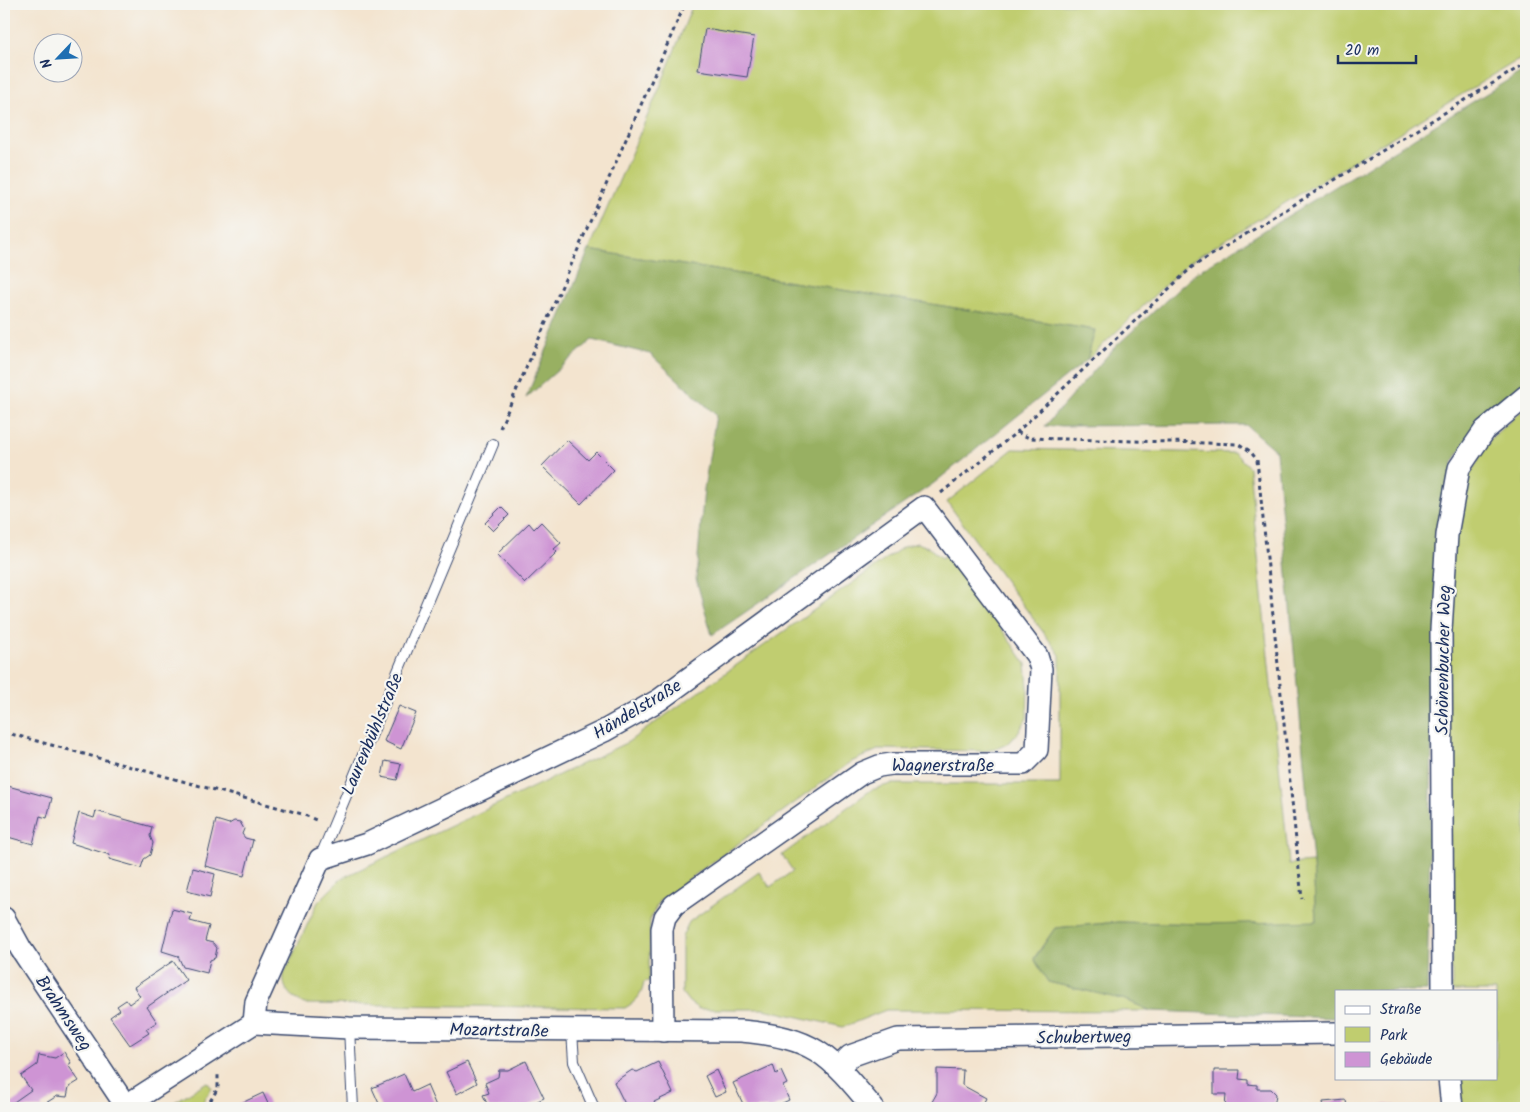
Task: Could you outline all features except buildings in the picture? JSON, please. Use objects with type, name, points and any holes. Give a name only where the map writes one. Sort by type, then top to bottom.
[{"type":"street","name":"Schönenbucher Weg","points":[[1443,990],[1440,630],[1446,535],[1459,468],[1485,430],[1526,396]]},
{"type":"street","name":"Händelstraße","points":[[320,859],[367,844],[604,730],[659,700],[924,507]]},
{"type":"street","name":"Wagnerstraße","points":[[663,1031],[662,929],[665,918],[674,905],[862,773],[879,766],[892,764],[1023,764],[1037,750],[1041,669],[1036,656],[924,507]]},
{"type":"street","name":"Laurenbühlstraße","points":[[254,1023],[256,1002],[320,859]]},
{"type":"street","name":"Brahmsweg","points":[[4,918],[21,948],[124,1107]]},
{"type":"street","name":"Mozartstraße","points":[[254,1023],[349,1028],[740,1031],[777,1034],[814,1048],[839,1067],[873,1108]]},
{"type":"street","points":[[124,1107],[254,1023]]},
{"type":"street","name":"Schubertweg","points":[[839,1067],[850,1056],[876,1045],[898,1039],[1335,1033]]},
{"type":"street","points":[[1449,1080],[1452,1108]]},
{"type":"lane","name":"Laurenbühlstraße","points":[[320,859],[493,444]]},
{"type":"lane","points":[[349,1028],[353,1108]]},
{"type":"lane","points":[[572,1031],[574,1062],[594,1108]]},
{"type":"path","points":[[493,444],[685,4]]},
{"type":"path","points":[[924,507],[1017,432],[1192,267],[1526,63]]},
{"type":"path","points":[[1017,432],[1029,438],[1239,444],[1250,451],[1257,460],[1302,899]]},
{"type":"path","points":[[4,732],[302,814],[333,828]]},
{"type":"green space","points":[[693,4],[1526,4],[1526,57],[1513,63],[1189,262],[1087,360],[1095,330],[589,250],[660,87]]},
{"type":"green space","points":[[1526,69],[1526,385],[1516,390],[1479,422],[1453,462],[1432,738],[1427,990],[1335,990],[1335,1018],[1151,1011],[1126,1000],[1048,982],[1034,959],[1055,928],[1118,922],[1208,924],[1316,921],[1313,862],[1276,451],[1246,425],[1045,426],[1114,348],[1197,272]]},
{"type":"green space","points":[[589,250],[1095,330],[1087,360],[934,483],[712,635],[696,579],[704,489],[716,415],[650,354],[592,340],[526,398]]},
{"type":"green space","points":[[1526,407],[1526,1108],[1460,1108],[1457,1080],[1498,1080],[1498,990],[1452,990],[1447,631],[1454,538],[1470,474],[1491,438]]},
{"type":"green space","points":[[1013,449],[1235,453],[1249,467],[1289,864],[1313,862],[1316,922],[1208,924],[1118,922],[1055,928],[1034,958],[1048,982],[1126,1000],[1151,1011],[886,1010],[843,1027],[764,1009],[699,1009],[689,1002],[682,993],[682,937],[689,922],[759,872],[770,887],[793,871],[782,855],[871,790],[891,784],[1060,784],[1060,655],[947,502]]},
{"type":"green space","points":[[917,543],[928,547],[942,558],[948,553],[1026,664],[1028,687],[1027,718],[1019,732],[1009,743],[996,749],[984,751],[880,749],[851,762],[659,901],[650,920],[649,981],[644,982],[638,997],[625,1008],[304,1004],[288,992],[284,984],[284,974],[318,902],[342,878],[628,742],[903,547]]},
{"type":"green space","points":[[207,1082],[212,1088],[199,1108],[165,1108]]}]
